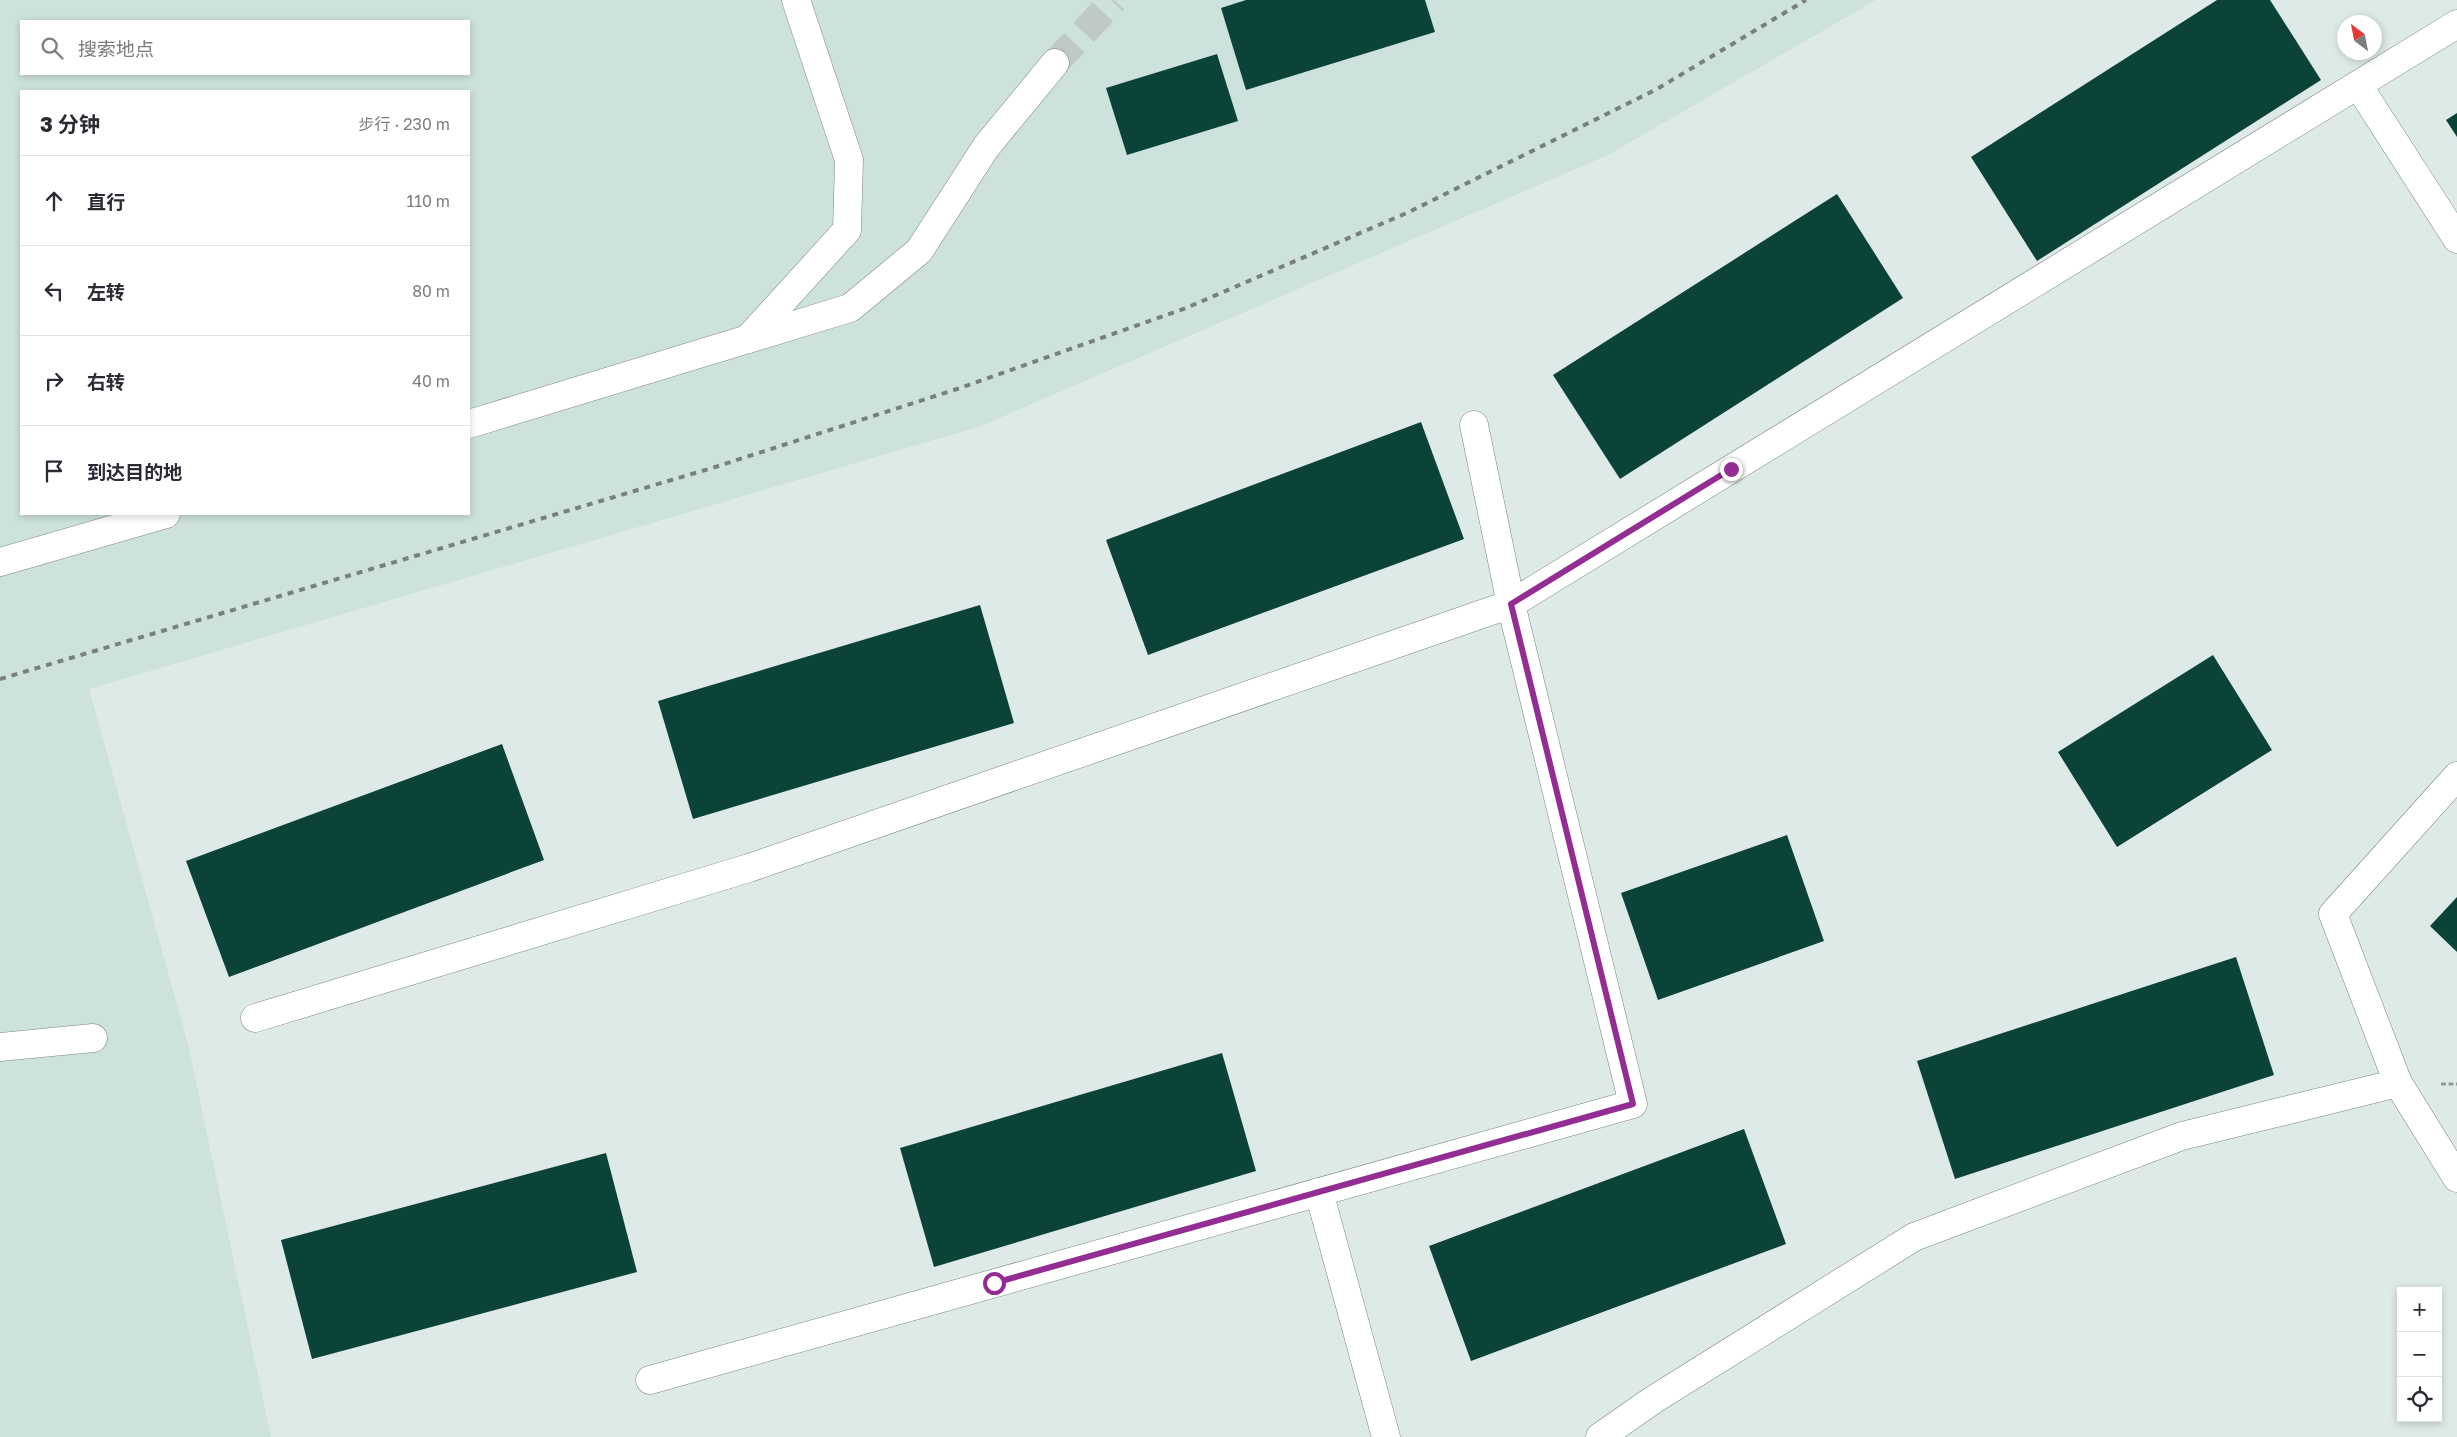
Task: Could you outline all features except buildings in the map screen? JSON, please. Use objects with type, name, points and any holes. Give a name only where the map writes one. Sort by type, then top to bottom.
[{"type":"lane","points":[[747,340],[847,230],[849,160],[796,0]]},
{"type":"lane","points":[[255,1018],[749,868],[1511,604],[2457,24]]},
{"type":"lane","points":[[470,424],[850,308],[919,251],[986,147],[1055,63]]},
{"type":"lane","points":[[2358,85],[2457,239]]},
{"type":"lane","points":[[650,1380],[1633,1104],[1511,604],[1474,425]]},
{"type":"lane","points":[[0,562],[163,515]]},
{"type":"lane","points":[[2457,776],[2333,914],[2398,1084],[2457,1178]]},
{"type":"lane","points":[[0,1047],[93,1038]]},
{"type":"lane","points":[[1600,1437],[1653,1400],[1914,1237],[2182,1136],[2398,1084]]},
{"type":"lane","points":[[1319,1192],[1386,1437]]},
{"type":"shaded area","points":[[0,0],[1876,0],[1608,155],[981,426],[89,689],[188,1044],[271,1437],[0,1437]]},
{"type":"tunnel","points":[[1055,63],[1114,0]]},
{"type":"railway","points":[[0,679],[712,468],[957,389],[1186,308],[1409,212],[1657,89],[1806,0]]},
{"type":"route","points":[[994,1283],[1633,1104],[1511,604],[1731,469]]}]
